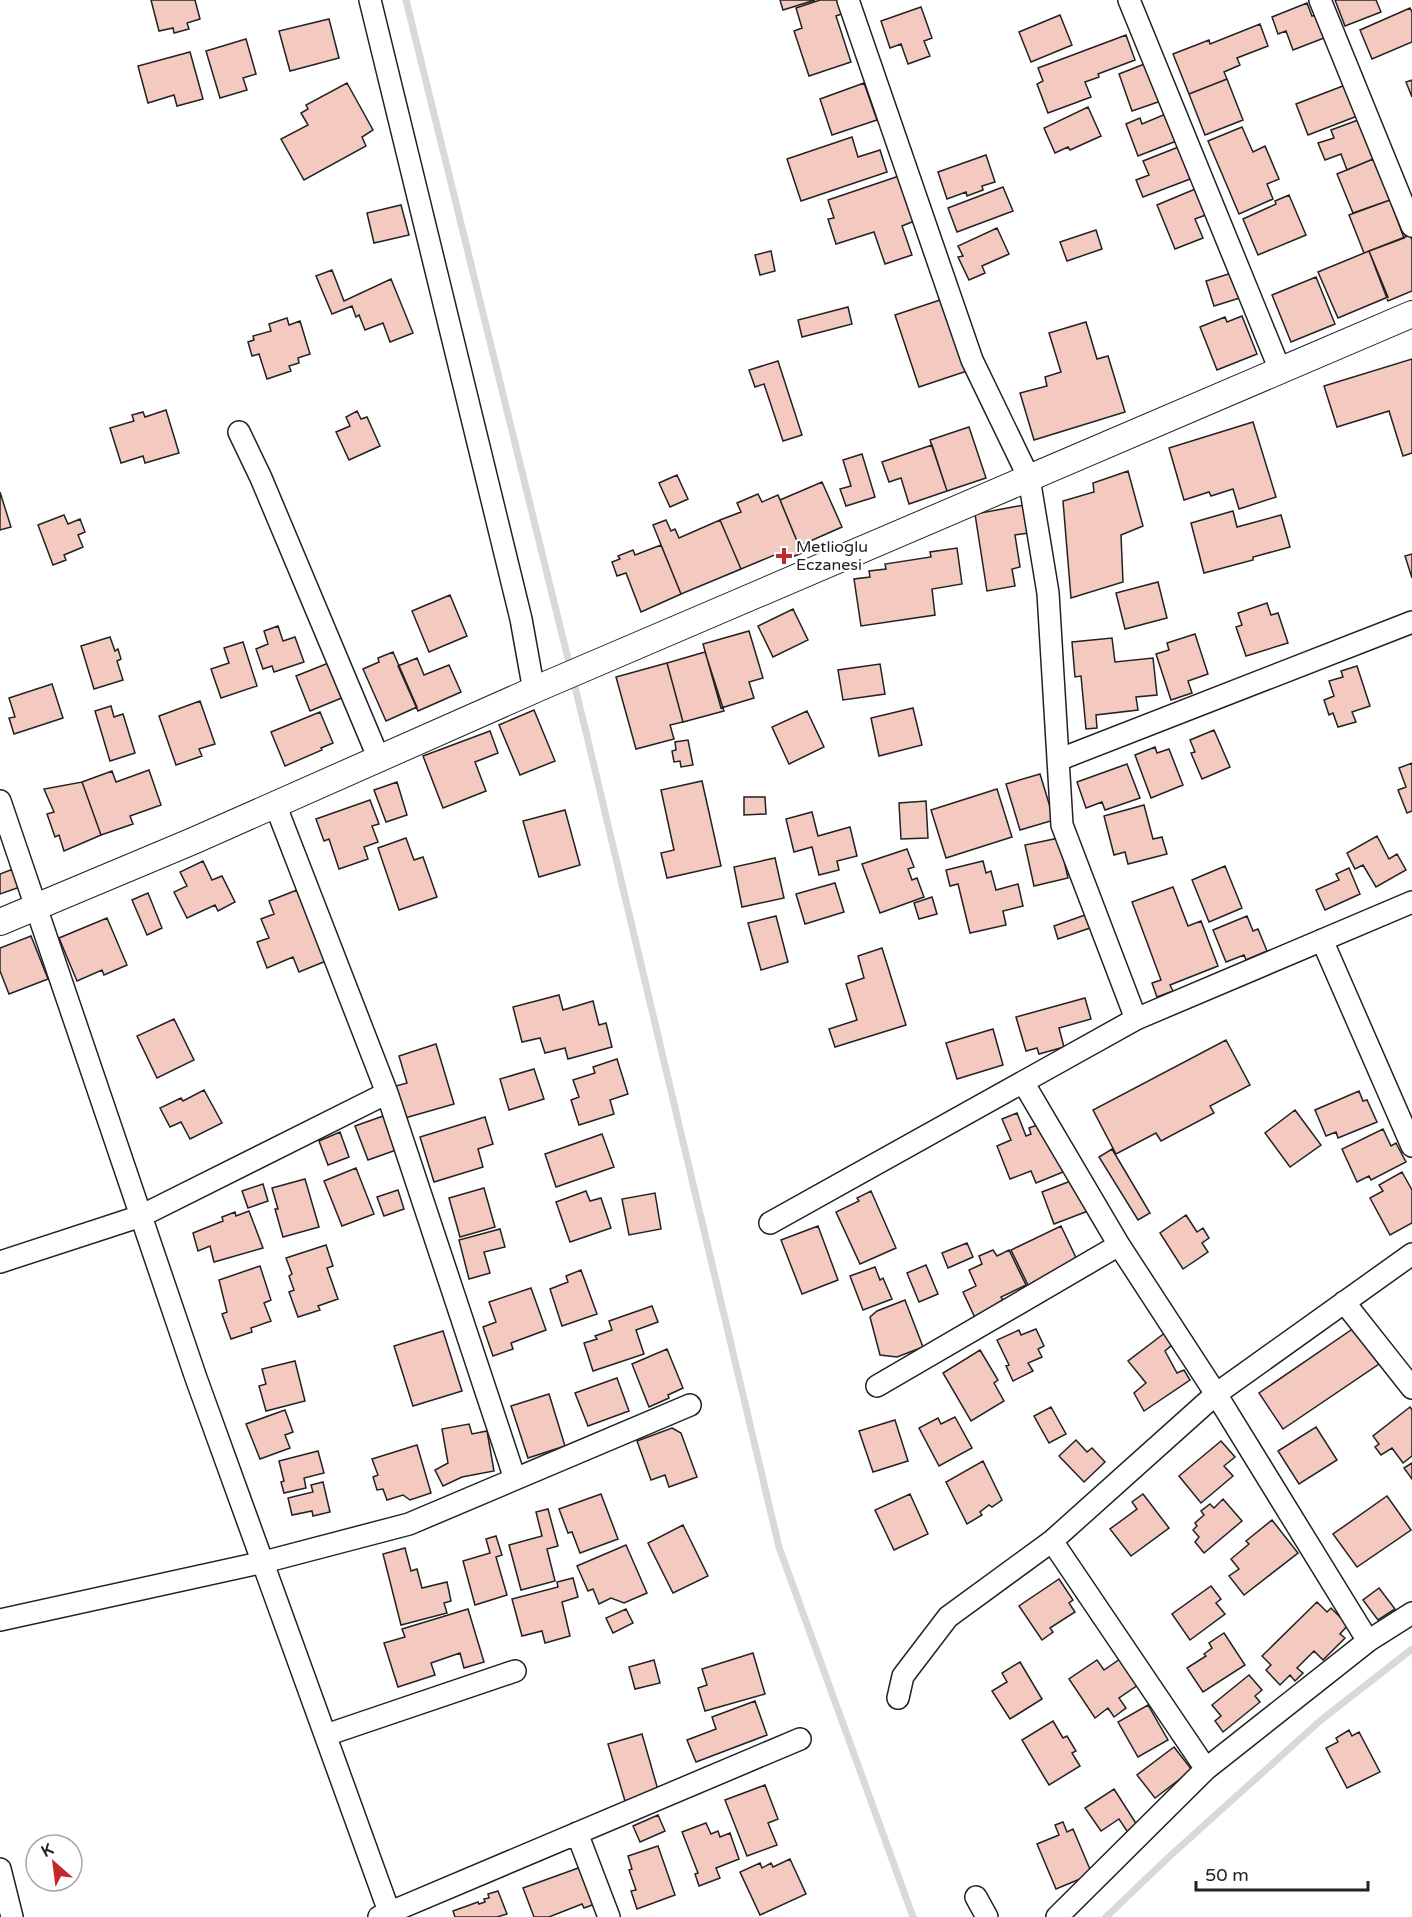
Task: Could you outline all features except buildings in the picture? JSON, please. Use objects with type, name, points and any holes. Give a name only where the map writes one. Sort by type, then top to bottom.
[{"type":"street","points":[[370,0],[539,688]]},
{"type":"street","points":[[848,0],[972,360],[1029,478],[1048,593],[1062,825],[1137,1019]]},
{"type":"street","points":[[1129,0],[1280,370]]},
{"type":"street","points":[[1320,0],[1412,226]]},
{"type":"street","points":[[0,922],[605,659],[1412,314]]},
{"type":"street","points":[[239,432],[261,478],[379,759]]},
{"type":"street","points":[[1058,760],[1412,622]]},
{"type":"street","points":[[0,801],[196,1377],[326,1735],[386,1916],[800,1739]]},
{"type":"street","points":[[275,804],[387,1093],[515,1479]]},
{"type":"street","points":[[770,1223],[1137,1019],[1412,902]]},
{"type":"street","points":[[1322,940],[1412,1146]]},
{"type":"street","points":[[1023,1082],[1119,1245],[1216,1394],[1368,1641]]},
{"type":"street","points":[[0,1262],[141,1216],[387,1093]]},
{"type":"street","points":[[877,1386],[1119,1245]]},
{"type":"street","points":[[898,1698],[903,1677],[948,1617],[1052,1541],[1216,1394],[1412,1254]]},
{"type":"street","points":[[1344,1302],[1412,1388]]},
{"type":"street","points":[[0,1620],[264,1563],[409,1524],[690,1405]]},
{"type":"street","points":[[1052,1541],[1206,1769]]},
{"type":"street","points":[[1057,1917],[1206,1769],[1368,1641],[1412,1613]]},
{"type":"street","points":[[326,1735],[515,1671]]},
{"type":"street","points":[[577,1833],[609,1917]]},
{"type":"street","points":[[0,1869],[12,1917]]},
{"type":"street","points":[[976,1897],[987,1917]]},
{"type":"waterway","points":[[406,0],[586,732],[779,1547],[913,1917]]},
{"type":"waterway","points":[[1106,1917],[1171,1855],[1321,1720],[1412,1649]]},
{"type":"place","name":"Metlioglu Eczanesi","points":[[784,556]]}]
